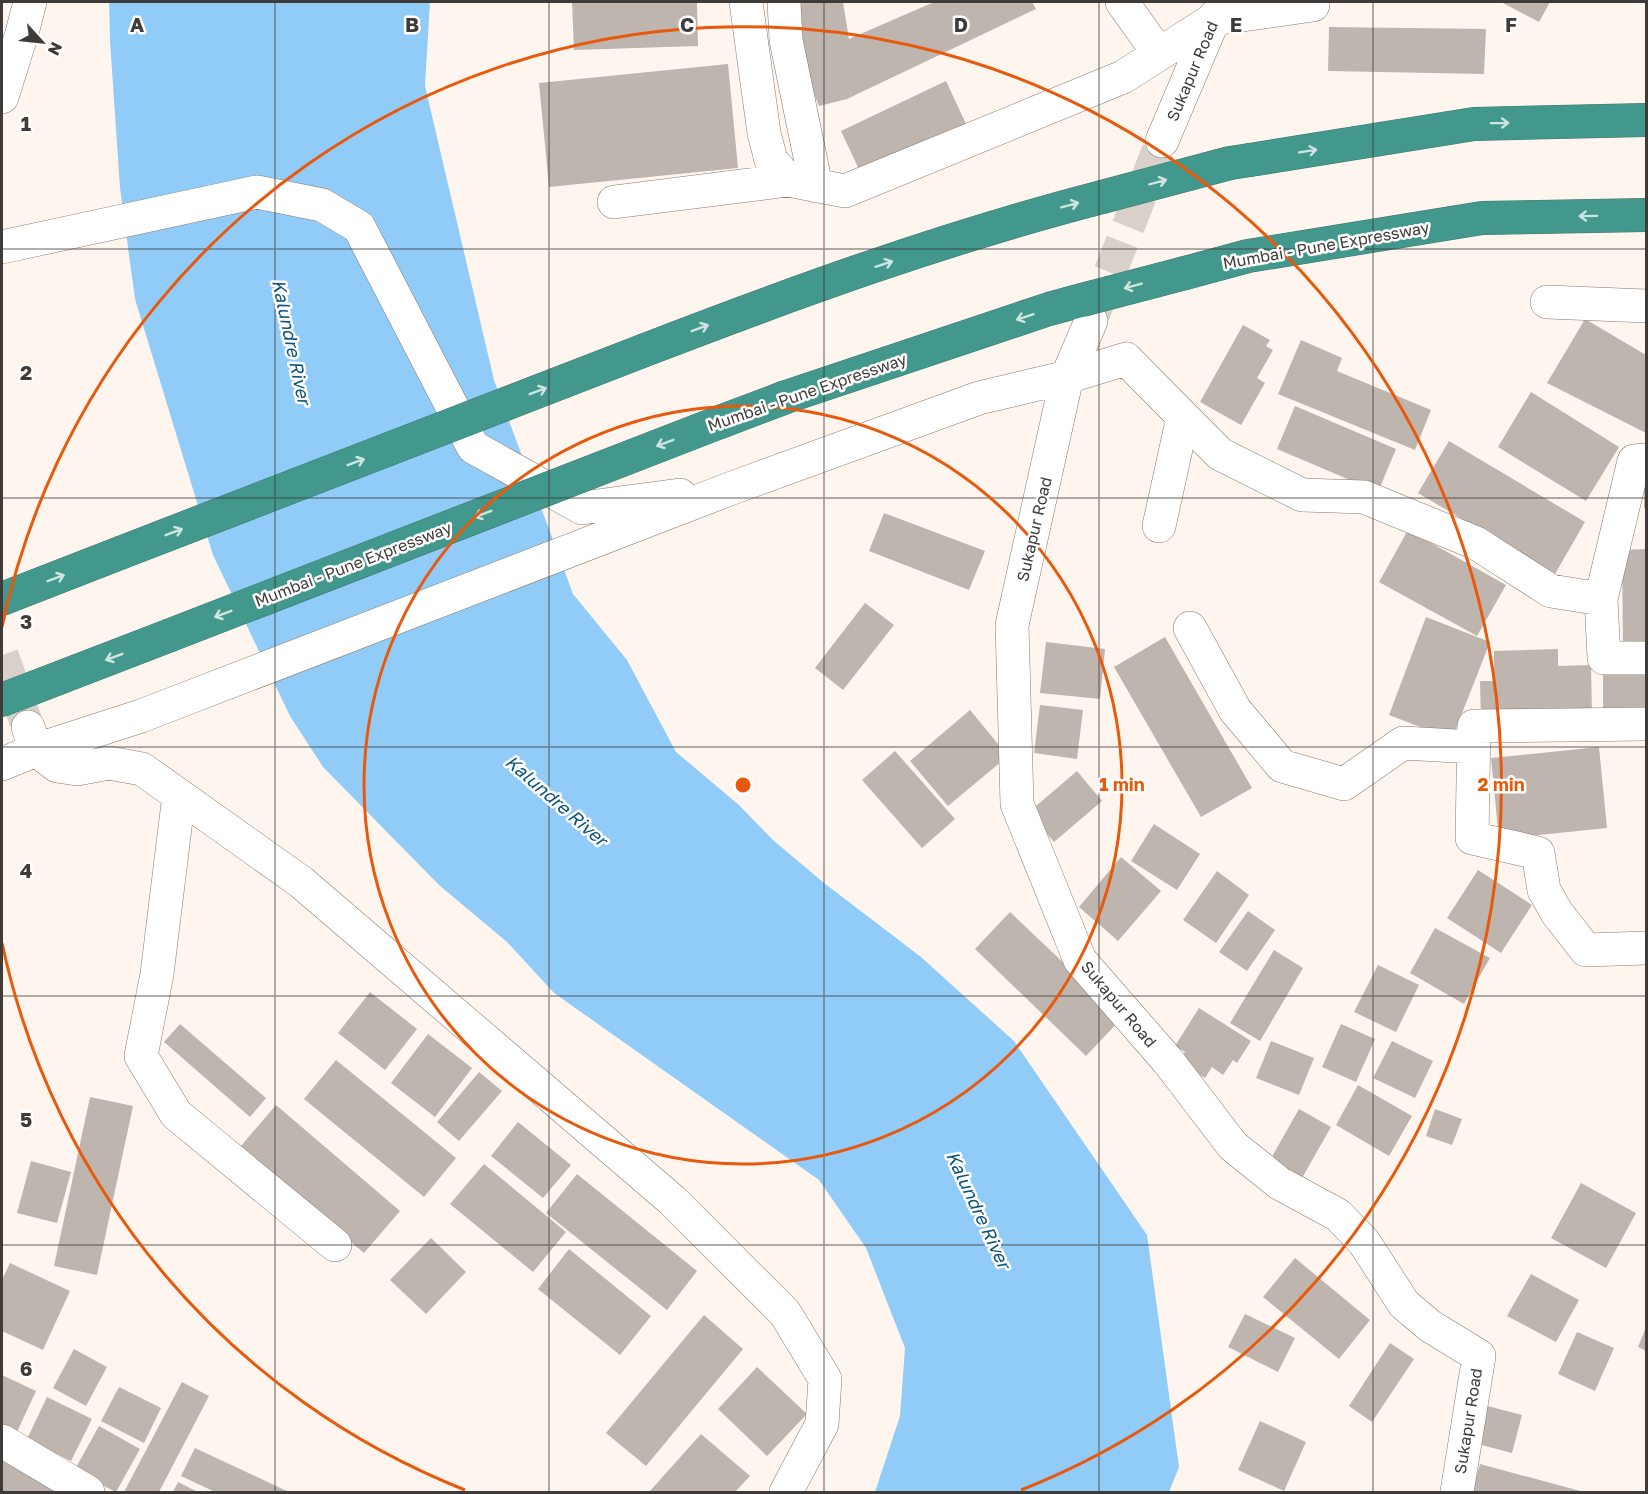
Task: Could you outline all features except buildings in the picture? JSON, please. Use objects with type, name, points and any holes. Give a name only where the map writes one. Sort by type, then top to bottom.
[{"type":"highway","points":[[2,599],[754,308],[1023,218],[1230,163],[1474,124],[1647,120]]},
{"type":"highway","name":"Mumbai - Pune Expressway","points":[[2,700],[796,393],[1038,313],[1086,311],[1185,273],[1248,256],[1482,218],[1647,215]]},
{"type":"street","points":[[2,97],[30,2]]},
{"type":"street","points":[[747,2],[764,133],[771,160],[802,183]]},
{"type":"street","points":[[784,2],[802,183]]},
{"type":"street","points":[[1122,2],[1159,54]]},
{"type":"street","points":[[614,202],[802,183],[845,191],[1123,77],[1159,54],[1218,10],[1313,5]]},
{"type":"street","name":"Sukapur Road","points":[[1162,141],[1218,10]]},
{"type":"street","points":[[2,247],[257,192],[322,205],[359,226],[474,447],[582,508],[732,488]]},
{"type":"street","points":[[1548,302],[1647,306]]},
{"type":"street","name":"Sukapur Road","points":[[1086,311],[1067,377],[1012,625],[1017,804],[1080,960],[1168,1061],[1233,1146],[1279,1183],[1338,1215],[1364,1242],[1404,1304],[1430,1326],[1479,1356],[1457,1492]]},
{"type":"street","points":[[2,764],[32,738],[141,716],[732,488],[979,398],[1067,377],[1126,359],[1220,454],[1302,495],[1364,497],[1476,543],[1551,591],[1601,599]]},
{"type":"street","points":[[1159,526],[1183,417]]},
{"type":"street","points":[[1647,460],[1634,461],[1601,599],[1604,658],[1647,658]]},
{"type":"street","points":[[1190,628],[1235,710],[1282,766],[1344,784],[1403,743],[1473,747]]},
{"type":"street","points":[[1647,724],[1474,726],[1472,838],[1538,854],[1544,890],[1557,913],[1586,950],[1647,948]]},
{"type":"street","points":[[32,738],[57,766],[77,769],[109,763],[142,769],[301,882],[673,1201],[785,1313],[825,1379],[822,1424],[786,1492]]},
{"type":"street","points":[[179,795],[157,974],[141,1056],[176,1114],[335,1245]]},
{"type":"street","points":[[2,1441],[88,1492]]},
{"type":"water","name":"Kalundre River","points":[[109,2],[430,2],[425,86],[494,380],[573,594],[627,660],[676,752],[739,805],[773,840],[824,883],[921,957],[1014,1041],[1147,1235],[1179,1467],[1169,1492],[875,1492],[900,1416],[905,1348],[866,1248],[819,1180],[554,993],[507,942],[439,885],[323,767],[290,716],[213,555],[135,299],[120,188]]},
{"type":"tunnel","points":[[1092,318],[1162,141]]},
{"type":"tunnel","points":[[2,655],[26,722]]}]
